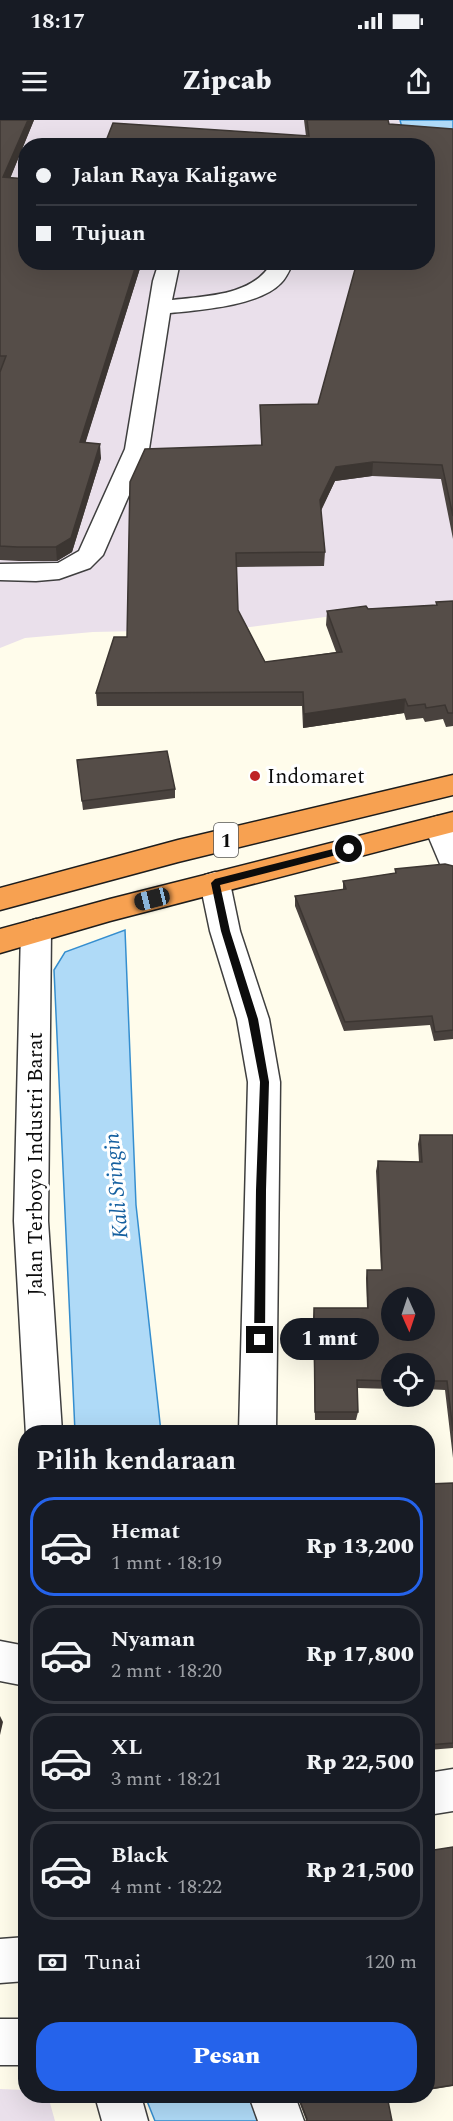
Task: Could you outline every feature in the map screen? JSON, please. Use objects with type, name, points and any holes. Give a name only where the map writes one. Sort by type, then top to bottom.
[{"type":"highway","name":"1","points":[[0,899],[178,851],[453,785]]},
{"type":"highway","name":"1","points":[[0,941],[36,954],[215,883],[446,824]]},
{"type":"street","points":[[0,572],[63,571],[81,564],[90,555],[137,449],[167,270]]},
{"type":"street","points":[[160,308],[226,298],[248,292],[273,279],[278,270]]},
{"type":"street","points":[[446,824],[453,863]]},
{"type":"street","points":[[215,883],[225,931],[253,1019],[264,1082],[258,1425]]},
{"type":"street","name":"Jalan Terboyo Industri Barat","points":[[36,954],[31,1221],[42,1425]]},
{"type":"street","points":[[0,1661],[18,1664]]},
{"type":"street","points":[[435,1793],[453,1790]]},
{"type":"street","points":[[0,1961],[18,1960]]},
{"type":"street","points":[[0,2042],[18,2042]]},
{"type":"street","points":[[120,2103],[125,2121]]},
{"type":"street","points":[[275,2103],[281,2121]]},
{"type":"shaded area","points":[[0,120],[400,120],[402,128],[453,137],[453,611],[340,615],[235,629],[93,632],[25,638],[0,648]]},
{"type":"shaded area","points":[[0,2089],[18,2090],[18,2103],[50,2103],[55,2121],[0,2121]]},
{"type":"water","points":[[400,120],[453,120],[453,137],[402,128]]},
{"type":"water","name":"Kali Sringin","points":[[125,930],[136,1205],[160,1425],[75,1425],[54,970],[65,952]]},
{"type":"water","points":[[148,2103],[266,2103],[273,2121],[155,2121]]},
{"type":"building","points":[[0,120],[28,120],[20,138],[18,138],[3,177],[18,178],[18,270],[134,270],[80,442],[100,444],[71,538],[56,547],[0,546],[0,372],[6,356],[0,356]]},
{"type":"building","points":[[307,120],[388,120],[389,124],[453,129],[453,516],[442,465],[373,462],[336,467],[320,500],[325,552],[236,553],[238,610],[265,662],[342,652],[327,611],[366,606],[368,609],[437,605],[436,602],[453,601],[453,713],[448,713],[445,705],[426,708],[425,704],[408,706],[405,699],[304,714],[303,692],[96,693],[114,637],[127,637],[130,482],[145,449],[262,445],[260,405],[318,404],[355,270],[435,270],[435,138],[107,138],[113,123],[309,136]]},
{"type":"building","points":[[167,751],[175,789],[82,801],[77,760]]},
{"type":"building","points":[[445,864],[453,866],[453,1030],[435,1032],[432,1016],[345,1022],[295,896],[346,889],[343,881],[396,873],[395,869]]},
{"type":"building","points":[[420,1135],[453,1135],[453,1431],[447,1381],[435,1381],[435,1353],[381,1353],[381,1381],[357,1380],[358,1412],[315,1412],[314,1308],[368,1308],[367,1270],[382,1270],[378,1161],[422,1162]]},
{"type":"building","points":[[453,1483],[453,1743],[435,1744],[435,1484]]},
{"type":"building","points":[[453,1847],[453,2085],[435,2088],[435,1850]]},
{"type":"building","points":[[301,2103],[388,2103],[392,2121],[306,2121]]},
{"type":"place","name":"Indomaret","points":[[255,776]]},
{"type":"route","points":[[260,1340],[264,1082],[253,1019],[225,931],[215,883],[349,849]]}]
